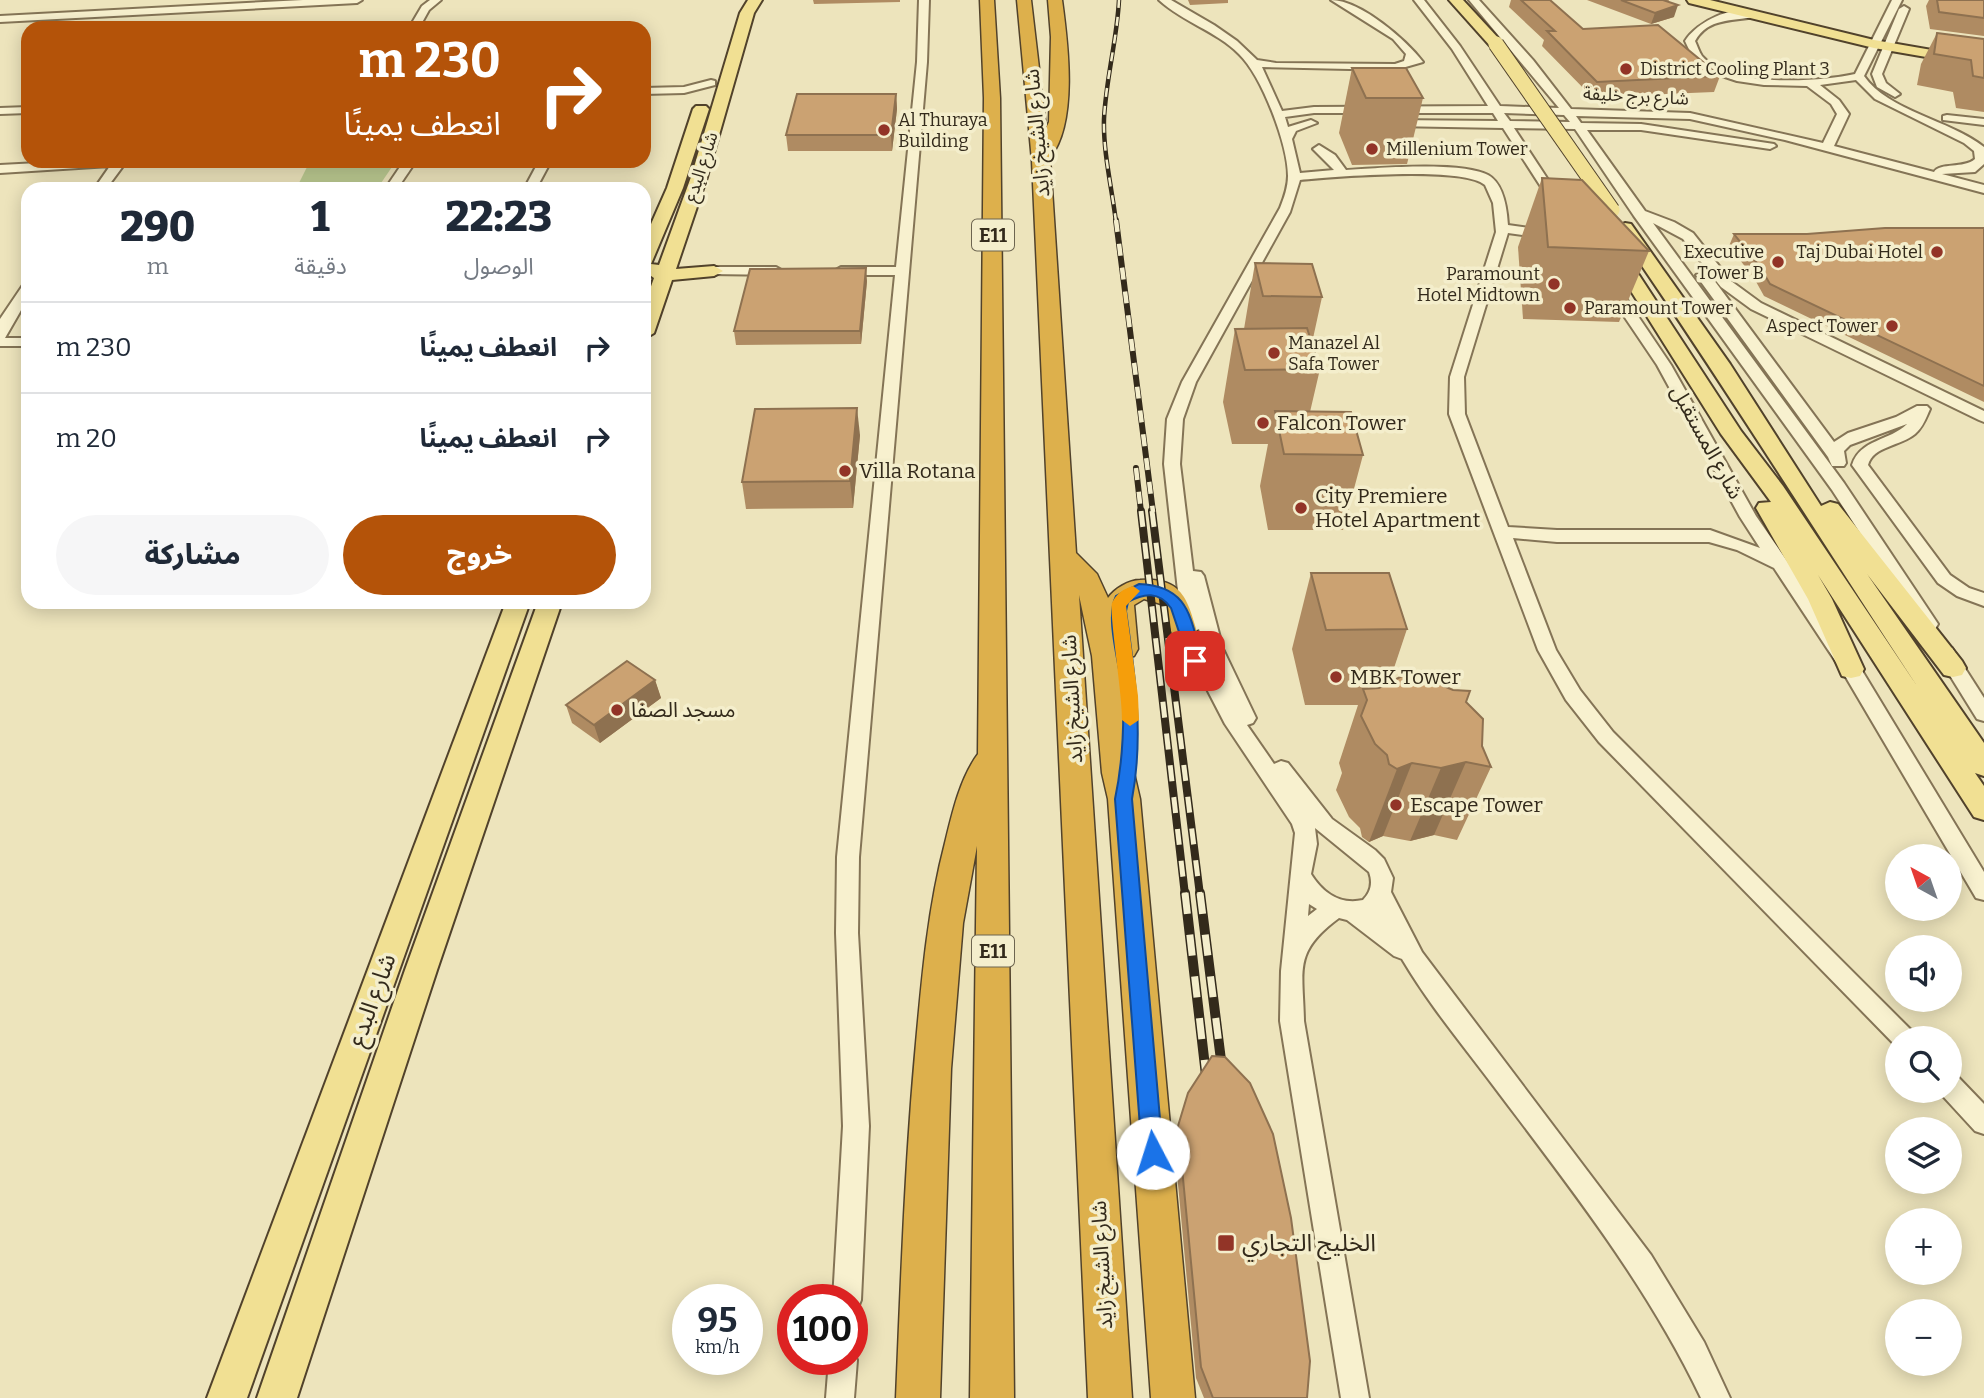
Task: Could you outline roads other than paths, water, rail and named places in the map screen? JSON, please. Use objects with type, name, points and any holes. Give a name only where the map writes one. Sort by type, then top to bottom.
[{"type":"highway","name":"شارع الشيخ زايد","points":[[987,0],[992,111],[992,1398]]},
{"type":"highway","name":"شارع الشيخ زايد","points":[[1024,0],[1041,161],[1111,1398]]},
{"type":"highway","points":[[1041,161],[1058,122],[1059,37],[1055,0]]},
{"type":"highway","points":[[1065,556],[1087,581],[1096,600],[1106,656],[1118,773],[1124,799],[1172,1398]]},
{"type":"highway","points":[[1124,799],[1129,774],[1130,696],[1119,606],[1125,595],[1148,589],[1171,597],[1178,608],[1191,651],[1210,680]]},
{"type":"highway","points":[[918,1398],[927,1136],[945,919],[964,829],[994,750]]},
{"type":"main road","name":"شارع البدع","points":[[651,242],[675,188],[737,0]]},
{"type":"main road","points":[[1456,0],[1496,44],[1620,204],[1799,491],[1984,765]]},
{"type":"main road","points":[[1694,0],[1751,15],[1876,40],[1984,53]]},
{"type":"main road","points":[[1441,2],[1477,44],[1544,144]]},
{"type":"main road","name":"شارع البدع","points":[[651,312],[699,177],[750,4]]},
{"type":"main road","points":[[1721,8],[1876,40]]},
{"type":"main road","points":[[1892,42],[1984,63]]},
{"type":"main road","name":"شارع المستقبل","points":[[1589,210],[1732,434],[1776,491],[1984,809]]},
{"type":"main road","points":[[660,218],[664,231],[652,270],[663,275],[714,271]]},
{"type":"main road","points":[[671,255],[674,263],[685,268],[714,271]]},
{"type":"main road","points":[[1732,434],[1752,481],[1820,599],[1851,669]]},
{"type":"main road","points":[[1765,434],[1825,502],[1953,668]]},
{"type":"main road","name":"شارع البدع","points":[[227,1398],[515,609]]},
{"type":"main road","name":"شارع البدع","points":[[277,1398],[476,811],[548,609]]},
{"type":"main road","points":[[473,722],[486,725],[490,733],[472,788],[476,811]]},
{"type":"street","points":[[102,7],[141,0]]},
{"type":"street","points":[[1,15],[223,0]]},
{"type":"street","points":[[182,3],[358,0]]},
{"type":"street","points":[[416,21],[421,4],[436,0]]},
{"type":"street","points":[[847,1284],[856,1136],[847,933],[848,857],[922,62],[924,0]]},
{"type":"street","points":[[1164,0],[1237,47],[1254,63],[1278,117],[1294,172],[1292,194],[1284,212],[1189,382],[1179,405],[1171,448],[1177,527],[1189,617],[1200,658],[1232,719],[1301,820],[1307,837],[1306,854],[1301,869],[1292,1021],[1355,1398]]},
{"type":"street","points":[[1254,63],[1384,67],[1414,66],[1418,61],[1391,33],[1336,0]]},
{"type":"street","points":[[1419,0],[1456,48],[1561,209]]},
{"type":"street","points":[[1474,0],[1509,37],[1552,90],[1613,172]]},
{"type":"street","points":[[1859,76],[1898,0]]},
{"type":"street","points":[[1908,0],[1877,74],[1881,85],[1984,136]]},
{"type":"street","points":[[56,15],[82,17],[291,6],[318,2]]},
{"type":"street","points":[[1,15],[56,15],[164,4]]},
{"type":"street","points":[[1721,8],[1690,41],[1693,51],[1704,62],[1721,71],[1753,81],[1783,85],[1831,82],[1859,76]]},
{"type":"street","points":[[1456,48],[1475,64],[1504,103],[1539,117],[1579,142],[1612,183],[1620,204],[1679,230],[1701,250],[1726,284],[1745,299],[1984,417]]},
{"type":"street","points":[[1262,79],[1268,72],[1289,66]]},
{"type":"street","points":[[1453,110],[1469,104],[1475,97],[1469,78],[1470,69]]},
{"type":"street","points":[[1859,76],[1867,88]]},
{"type":"street","points":[[1831,82],[1867,88],[1960,134],[1975,145],[1982,156],[1973,168],[1961,171],[1890,166]]},
{"type":"street","points":[[651,91],[690,90],[711,83]]},
{"type":"street","points":[[1811,84],[1835,102],[1843,114],[1827,148]]},
{"type":"street","points":[[1552,90],[1585,103],[1690,116]]},
{"type":"street","points":[[671,91],[692,94],[704,101]]},
{"type":"street","points":[[1271,100],[1314,110]]},
{"type":"street","points":[[0,111],[21,110]]},
{"type":"street","name":"شارع برج خليفة","points":[[1278,117],[1314,110],[1453,110],[1501,117]]},
{"type":"street","name":"شارع برج خليفة","points":[[1501,117],[1439,124],[1381,123],[1501,117],[1690,116],[1749,128],[1984,190]]},
{"type":"street","points":[[1278,117],[1317,123],[1292,129],[1286,140]]},
{"type":"street","points":[[1501,117],[1665,119],[1749,128]]},
{"type":"street","name":"شارع برج خليفة","points":[[1539,117],[1573,117],[1666,129],[1783,149],[1902,181]]},
{"type":"street","points":[[1947,118],[1984,125],[1984,136]]},
{"type":"street","points":[[1439,124],[1493,134],[1516,145],[1525,154]]},
{"type":"street","points":[[1620,204],[1608,144],[1630,131],[1666,129]]},
{"type":"street","points":[[1319,149],[1336,163],[1335,173]]},
{"type":"street","points":[[0,169],[21,168]]},
{"type":"street","points":[[1294,172],[1438,172],[1471,177],[1495,195],[1503,230],[1457,377],[1455,398],[1464,438],[1505,536],[1547,650],[1584,711],[1617,748],[1891,1026]]},
{"type":"street","points":[[1964,197],[1984,202]]},
{"type":"street","points":[[1639,213],[1867,527],[1984,714]]},
{"type":"street","points":[[1503,230],[1563,233]]},
{"type":"street","points":[[1701,250],[1698,263],[1704,278],[1835,455],[1867,527]]},
{"type":"street","points":[[714,271],[785,271]]},
{"type":"street","points":[[826,271],[903,271]]},
{"type":"street","name":"شارع المستقبل","points":[[1602,272],[1664,365],[1748,517],[1851,669],[1984,891]]},
{"type":"street","points":[[0,335],[4,319],[21,297]]},
{"type":"street","points":[[0,342],[21,342]]},
{"type":"street","points":[[1916,383],[1924,397],[1918,424],[1899,439],[1864,452],[1860,465],[1944,579],[1963,592],[1984,600]]},
{"type":"street","points":[[1835,455],[1845,441],[1902,422],[1922,409]]},
{"type":"street","points":[[1176,490],[1187,527],[1203,616],[1223,675],[1244,716],[1324,824],[1374,862],[1383,883],[1381,894],[1413,959],[1650,1278],[1695,1353],[1717,1398]]},
{"type":"street","points":[[1710,536],[1737,527],[1748,517]]},
{"type":"street","points":[[1505,536],[1710,536],[1743,545],[1780,565]]},
{"type":"street","points":[[1306,854],[1328,844],[1354,848]]},
{"type":"street","points":[[1302,878],[1313,897],[1384,933],[1413,959]]},
{"type":"street","points":[[1295,947],[1311,926],[1343,910],[1365,908],[1381,894]]},
{"type":"street","points":[[1962,1099],[1984,1122]]},
{"type":"street","points":[[840,1398],[842,1375]]},
{"type":"railway","points":[[1116,222],[1106,157],[1104,119],[1119,0]]},
{"type":"railway","points":[[1116,220],[1153,512]]},
{"type":"railway","points":[[1136,468],[1141,512]]},
{"type":"railway","points":[[1141,511],[1185,895]]},
{"type":"railway","points":[[1152,511],[1200,895]]},
{"type":"railway","points":[[1185,893],[1207,1084]]},
{"type":"railway","points":[[1200,893],[1223,1076]]},
{"type":"place","name":"District Cooling Plant 3","points":[[1626,69]]},
{"type":"place","name":"Al Thuraya Building","points":[[884,130]]},
{"type":"place","name":"Millenium Tower","points":[[1372,149]]},
{"type":"place","name":"Taj Dubai Hotel","points":[[1937,252]]},
{"type":"place","name":"Executive Tower B","points":[[1778,262]]},
{"type":"place","name":"Paramount Hotel Midtown","points":[[1554,284]]},
{"type":"place","name":"Paramount Tower","points":[[1570,308]]},
{"type":"place","name":"Aspect Tower","points":[[1892,326]]},
{"type":"place","name":"Manazel Al Safa Tower","points":[[1274,353]]},
{"type":"place","name":"Falcon Tower","points":[[1263,423]]},
{"type":"place","name":"Villa Rotana","points":[[845,471]]},
{"type":"place","name":"City Premiere Hotel Apartment","points":[[1301,508]]},
{"type":"place","name":"MBK Tower","points":[[1336,677]]},
{"type":"place","name":"مسجد الصفا","points":[[617,710]]},
{"type":"place","name":"Escape Tower","points":[[1396,805]]},
{"type":"place","name":"الخليج التجاري","points":[[1226,1243]]}]
